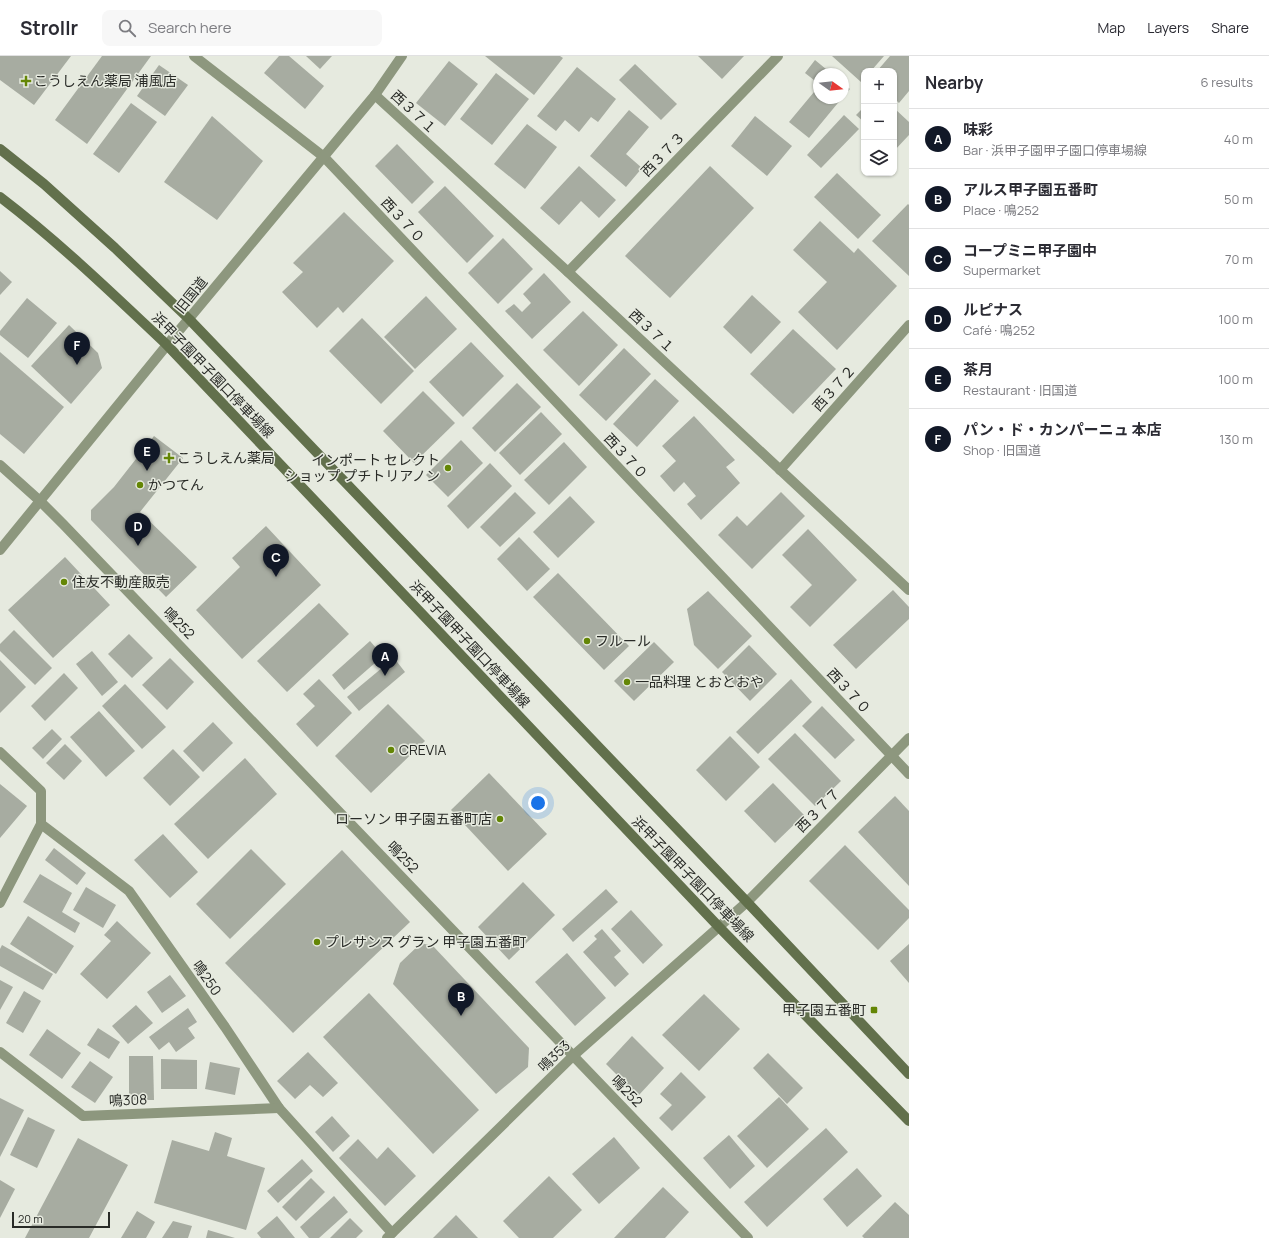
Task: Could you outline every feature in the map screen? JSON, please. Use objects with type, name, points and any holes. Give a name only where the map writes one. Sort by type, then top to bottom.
[{"type":"main road","name":"浜甲子園甲子園口停車場線","points":[[0,149],[44,184],[115,248],[189,319],[747,902],[909,1074]]},
{"type":"main road","name":"浜甲子園甲子園口停車場線","points":[[0,196],[90,273],[167,345],[719,927],[909,1121]]},
{"type":"street","name":"西３７０","points":[[194,56],[324,157],[909,774]]},
{"type":"street","name":"旧国道","points":[[0,550],[167,345],[375,95],[402,56]]},
{"type":"street","name":"西３７３","points":[[568,272],[778,56]]},
{"type":"street","name":"西３７１","points":[[375,95],[568,272],[909,590]]},
{"type":"street","name":"西３７２","points":[[780,470],[909,325]]},
{"type":"street","name":"鳴252","points":[[0,465],[40,501],[574,1055],[748,1238]]},
{"type":"street","name":"西３７７","points":[[747,902],[909,738]]},
{"type":"street","points":[[0,752],[41,791],[41,824],[0,903]]},
{"type":"street","name":"鳴250","points":[[41,824],[130,891],[225,1027],[279,1108],[390,1235]]},
{"type":"street","name":"鳴353","points":[[390,1235],[574,1055],[747,902]]},
{"type":"street","name":"鳴308","points":[[0,1052],[83,1116],[279,1108]]},
{"type":"building","points":[[0,56],[71,56],[34,105],[0,80]]},
{"type":"building","points":[[102,56],[151,56],[87,144],[55,120]]},
{"type":"building","points":[[279,56],[289,56],[324,86],[305,109],[264,73]]},
{"type":"building","points":[[306,56],[332,56],[320,69]]},
{"type":"building","points":[[485,56],[560,56],[563,58],[534,95]]},
{"type":"building","points":[[698,56],[744,56],[722,79]]},
{"type":"building","points":[[832,56],[884,56],[874,68],[861,68],[861,82],[849,71],[849,68],[845,68]]},
{"type":"building","points":[[890,56],[909,56],[909,91],[899,103],[897,101],[897,68],[880,68]]},
{"type":"building","points":[[815,60],[825,68],[813,68],[813,79],[805,73]]},
{"type":"building","points":[[449,61],[478,84],[445,126],[416,103]]},
{"type":"building","points":[[635,64],[677,104],[661,120],[619,80]]},
{"type":"building","points":[[159,65],[188,85],[165,116],[137,96]]},
{"type":"building","points":[[577,67],[616,99],[598,122],[591,117],[579,132],[565,120],[556,131],[537,116]]},
{"type":"building","points":[[496,73],[529,99],[492,145],[460,119]]},
{"type":"building","points":[[813,93],[813,104],[837,104],[809,138],[789,122]]},
{"type":"building","points":[[131,103],[157,122],[119,173],[93,154]]},
{"type":"building","points":[[629,110],[649,127],[626,154],[642,168],[626,187],[590,156]]},
{"type":"building","points":[[861,110],[861,119],[856,115]]},
{"type":"building","points":[[897,111],[909,122],[909,135],[897,148]]},
{"type":"building","points":[[844,115],[859,129],[821,168],[807,155]]},
{"type":"building","points":[[212,116],[263,161],[217,220],[164,182]]},
{"type":"building","points":[[755,116],[792,146],[767,176],[731,146]]},
{"type":"building","points":[[527,124],[557,147],[525,189],[494,164]]},
{"type":"building","points":[[397,144],[434,182],[412,204],[375,166]]},
{"type":"building","points":[[579,166],[616,200],[599,218],[581,201],[559,225],[540,208]]},
{"type":"building","points":[[710,166],[754,208],[670,298],[625,256]]},
{"type":"building","points":[[837,173],[881,215],[858,239],[814,197]]},
{"type":"building","points":[[445,186],[494,236],[467,263],[418,212]]},
{"type":"building","points":[[908,204],[909,205],[909,276],[872,241]]},
{"type":"building","points":[[344,212],[394,261],[343,313],[338,307],[317,328],[282,292],[303,272],[293,263]]},
{"type":"building","points":[[820,221],[854,253],[858,248],[897,286],[837,350],[798,312],[827,282],[793,250]]},
{"type":"building","points":[[503,238],[533,269],[498,304],[468,273]]},
{"type":"building","points":[[0,271],[12,282],[0,295]]},
{"type":"building","points":[[544,273],[571,302],[532,339],[505,311],[514,304],[522,312],[531,303],[523,294]]},
{"type":"building","points":[[752,295],[781,322],[751,354],[723,327]]},
{"type":"building","points":[[426,296],[457,329],[415,369],[384,337]]},
{"type":"building","points":[[27,298],[57,323],[28,358],[0,335],[0,331]]},
{"type":"building","points":[[583,311],[618,345],[579,386],[543,350]]},
{"type":"building","points":[[362,318],[414,371],[381,404],[329,351]]},
{"type":"building","points":[[69,325],[98,353],[102,368],[71,404],[31,366]]},
{"type":"building","points":[[793,329],[836,369],[793,414],[750,374]]},
{"type":"building","points":[[471,342],[504,376],[463,417],[429,382]]},
{"type":"building","points":[[624,348],[651,374],[606,421],[579,395]]},
{"type":"building","points":[[0,352],[64,407],[24,454],[0,434]]},
{"type":"building","points":[[655,379],[679,401],[637,447],[613,424]]},
{"type":"building","points":[[517,383],[541,407],[495,452],[472,428]]},
{"type":"building","points":[[423,391],[455,423],[414,463],[383,431]]},
{"type":"building","points":[[541,412],[562,434],[520,475],[499,453]]},
{"type":"building","points":[[694,416],[735,460],[726,467],[740,483],[701,520],[687,504],[696,496],[684,482],[674,492],[660,476],[676,461],[662,446]]},
{"type":"building","points":[[154,436],[183,458],[140,512],[197,567],[166,597],[91,520],[91,510],[114,487]]},
{"type":"building","points":[[461,440],[483,463],[448,497],[426,475]]},
{"type":"building","points":[[564,442],[587,467],[549,505],[524,480]]},
{"type":"building","points":[[490,463],[512,486],[468,529],[447,506]]},
{"type":"building","points":[[515,492],[536,513],[500,547],[480,527]]},
{"type":"building","points":[[781,492],[805,516],[752,569],[718,535],[737,516],[747,526]]},
{"type":"building","points":[[570,496],[595,522],[558,558],[533,532]]},
{"type":"building","points":[[266,526],[321,585],[242,659],[196,610],[240,567],[232,558]]},
{"type":"building","points":[[808,529],[857,580],[810,627],[790,607],[812,585],[782,555]]},
{"type":"building","points":[[519,537],[550,569],[527,591],[497,559]]},
{"type":"building","points":[[65,557],[110,605],[53,658],[8,610]]},
{"type":"building","points":[[558,573],[629,646],[604,670],[533,597]]},
{"type":"building","points":[[893,590],[909,607],[909,619],[856,669],[833,645]]},
{"type":"building","points":[[708,591],[752,636],[718,669],[694,645],[687,609]]},
{"type":"building","points":[[319,603],[349,634],[287,692],[257,661]]},
{"type":"building","points":[[14,630],[52,668],[35,685],[0,651],[0,644]]},
{"type":"building","points":[[129,634],[153,658],[132,678],[108,654]]},
{"type":"building","points":[[370,641],[383,656],[344,690],[332,675]]},
{"type":"building","points":[[654,642],[674,662],[634,701],[614,681]]},
{"type":"building","points":[[749,645],[777,674],[750,701],[722,672]]},
{"type":"building","points":[[92,651],[118,682],[102,696],[76,664]]},
{"type":"building","points":[[170,658],[194,682],[167,710],[142,685]]},
{"type":"building","points":[[394,658],[405,672],[359,711],[347,697]]},
{"type":"building","points":[[0,660],[26,687],[0,713]]},
{"type":"building","points":[[64,673],[78,688],[45,721],[31,706]]},
{"type":"building","points":[[319,679],[352,713],[317,747],[296,724],[315,706],[303,694]]},
{"type":"building","points":[[791,679],[812,702],[758,754],[736,732]]},
{"type":"building","points":[[125,684],[166,727],[142,749],[102,706]]},
{"type":"building","points":[[388,704],[425,741],[371,793],[335,756]]},
{"type":"building","points":[[822,706],[855,740],[835,759],[802,726]]},
{"type":"building","points":[[99,711],[135,751],[106,777],[70,737]]},
{"type":"building","points":[[213,722],[233,743],[203,772],[183,751]]},
{"type":"building","points":[[52,729],[62,739],[43,759],[32,748]]},
{"type":"building","points":[[795,733],[841,781],[815,806],[768,759]]},
{"type":"building","points":[[730,736],[760,767],[726,801],[696,770]]},
{"type":"building","points":[[65,744],[82,761],[64,780],[46,763]]},
{"type":"building","points":[[173,749],[200,777],[170,806],[143,778]]},
{"type":"building","points":[[245,758],[277,794],[208,859],[174,824]]},
{"type":"building","points":[[489,773],[547,834],[508,871],[451,810]]},
{"type":"building","points":[[773,783],[804,815],[775,843],[744,811]]},
{"type":"building","points":[[0,784],[27,806],[0,838]]},
{"type":"building","points":[[895,796],[909,811],[909,886],[858,832]]},
{"type":"building","points":[[163,834],[198,872],[170,898],[134,860]]},
{"type":"building","points":[[845,845],[909,910],[909,918],[878,950],[809,881]]},
{"type":"building","points":[[54,848],[86,873],[77,885],[45,860]]},
{"type":"building","points":[[251,849],[286,884],[230,939],[196,904]]},
{"type":"building","name":"プレサンス グラン 甲子園五番町","points":[[342,850],[410,922],[293,1033],[225,963]]},
{"type":"building","points":[[40,874],[72,893],[62,912],[80,923],[75,933],[23,902]]},
{"type":"building","points":[[523,882],[555,915],[509,960],[478,927]]},
{"type":"building","points":[[86,887],[116,905],[103,928],[73,910]]},
{"type":"building","points":[[606,889],[618,902],[573,942],[562,929]]},
{"type":"building","points":[[631,910],[663,945],[643,964],[611,929]]},
{"type":"building","points":[[28,916],[74,946],[56,974],[10,944]]},
{"type":"building","points":[[117,921],[151,953],[107,999],[80,974],[111,941],[104,935]]},
{"type":"building","points":[[602,929],[621,951],[614,957],[629,974],[615,987],[583,952],[597,939],[594,936]]},
{"type":"building","points":[[421,943],[433,946],[529,1048],[528,1067],[496,1094],[393,984],[400,963]]},
{"type":"building","points":[[909,944],[909,983],[890,961]]},
{"type":"building","points":[[2,945],[53,974],[43,990],[0,966],[0,949]]},
{"type":"building","points":[[567,953],[606,998],[575,1026],[535,982]]},
{"type":"building","points":[[170,975],[186,996],[162,1013],[147,992]]},
{"type":"building","points":[[0,980],[13,987],[0,1010]]},
{"type":"building","points":[[24,991],[41,1001],[23,1033],[6,1023]]},
{"type":"building","points":[[369,993],[479,1110],[433,1154],[323,1037]]},
{"type":"building","points":[[704,994],[740,1029],[699,1071],[662,1035]]},
{"type":"building","points":[[136,1005],[153,1023],[128,1044],[112,1026]]},
{"type":"building","points":[[188,1008],[197,1022],[188,1028],[195,1038],[176,1052],[169,1042],[159,1050],[149,1037]]},
{"type":"building","points":[[98,1028],[120,1042],[109,1059],[87,1045]]},
{"type":"building","points":[[47,1029],[81,1053],[62,1079],[29,1055]]},
{"type":"building","points":[[632,1036],[664,1068],[638,1096],[606,1064]]},
{"type":"building","points":[[308,1052],[338,1083],[323,1097],[310,1085],[295,1099],[277,1081]]},
{"type":"building","points":[[768,1053],[803,1088],[787,1104],[753,1068]]},
{"type":"building","points":[[129,1056],[153,1056],[154,1100],[129,1100]]},
{"type":"building","points":[[161,1059],[197,1060],[197,1089],[161,1089]]},
{"type":"building","points":[[90,1061],[113,1077],[95,1103],[71,1087]]},
{"type":"building","points":[[210,1062],[240,1068],[235,1095],[205,1089]]},
{"type":"building","points":[[681,1072],[706,1097],[672,1131],[659,1118],[672,1105],[660,1094]]},
{"type":"building","points":[[779,1097],[809,1129],[767,1168],[737,1136]]},
{"type":"building","points":[[0,1098],[24,1110],[0,1157]]},
{"type":"building","points":[[332,1116],[350,1136],[333,1152],[315,1132]]},
{"type":"building","points":[[28,1117],[55,1130],[37,1168],[10,1155]]},
{"type":"building","points":[[826,1128],[848,1152],[767,1227],[744,1202]]},
{"type":"building","points":[[215,1132],[232,1138],[227,1156],[265,1168],[246,1230],[154,1203],[172,1140],[209,1151]]},
{"type":"building","points":[[729,1135],[755,1166],[730,1189],[703,1158]]},
{"type":"building","points":[[614,1137],[640,1168],[599,1204],[572,1174]]},
{"type":"building","points":[[78,1138],[128,1165],[89,1238],[25,1238]]},
{"type":"building","points":[[358,1139],[377,1159],[388,1147],[416,1176],[385,1206],[339,1158]]},
{"type":"building","points":[[302,1159],[313,1171],[278,1203],[267,1191]]},
{"type":"building","points":[[857,1168],[882,1196],[847,1227],[823,1199]]},
{"type":"building","points":[[549,1176],[582,1210],[553,1238],[519,1238],[503,1221]]},
{"type":"building","points":[[311,1178],[325,1192],[296,1221],[282,1207]]},
{"type":"building","points":[[0,1180],[15,1189],[0,1218]]},
{"type":"building","points":[[663,1187],[689,1212],[665,1238],[614,1238]]},
{"type":"building","points":[[334,1196],[348,1212],[319,1238],[309,1238],[300,1227]]},
{"type":"building","points":[[895,1202],[909,1215],[909,1238],[864,1238],[862,1236]]},
{"type":"building","points":[[137,1211],[155,1222],[146,1238],[121,1238]]},
{"type":"building","points":[[456,1215],[478,1238],[433,1238]]},
{"type":"building","points":[[277,1216],[295,1238],[261,1238],[257,1233]]},
{"type":"building","points":[[350,1218],[363,1231],[356,1238],[330,1238]]},
{"type":"building","points":[[173,1221],[192,1226],[188,1238],[162,1238]]},
{"type":"building","points":[[208,1230],[235,1238],[206,1238]]},
{"type":"place","name":"こうしえん薬局 浦風店","points":[[26,81]]},
{"type":"place","name":"パン・ド・カンパーニュ 本店","points":[[77,365]]},
{"type":"place","name":"こうしえん薬局","points":[[169,458]]},
{"type":"place","name":"インポート セレクト ショップ プチトリアノン","points":[[448,468]]},
{"type":"place","name":"茶月","points":[[147,471]]},
{"type":"place","name":"かつてん","points":[[140,485]]},
{"type":"place","name":"ルピナス","points":[[138,546]]},
{"type":"place","name":"コープミニ甲子園中","points":[[276,577]]},
{"type":"place","name":"住友不動産販売","points":[[64,582]]},
{"type":"place","name":"フルール","points":[[587,641]]},
{"type":"place","name":"味彩","points":[[385,676]]},
{"type":"place","name":"一品料理 とおとおや","points":[[627,682]]},
{"type":"place","name":"CREVIA","points":[[391,750]]},
{"type":"place","name":"ローソン 甲子園五番町店","points":[[500,819]]},
{"type":"place","name":"プレサンス グラン 甲子園五番町","points":[[317,942]]},
{"type":"place","name":"甲子園五番町","points":[[874,1010]]},
{"type":"place","name":"アルス甲子園五番町","points":[[461,1016]]}]
